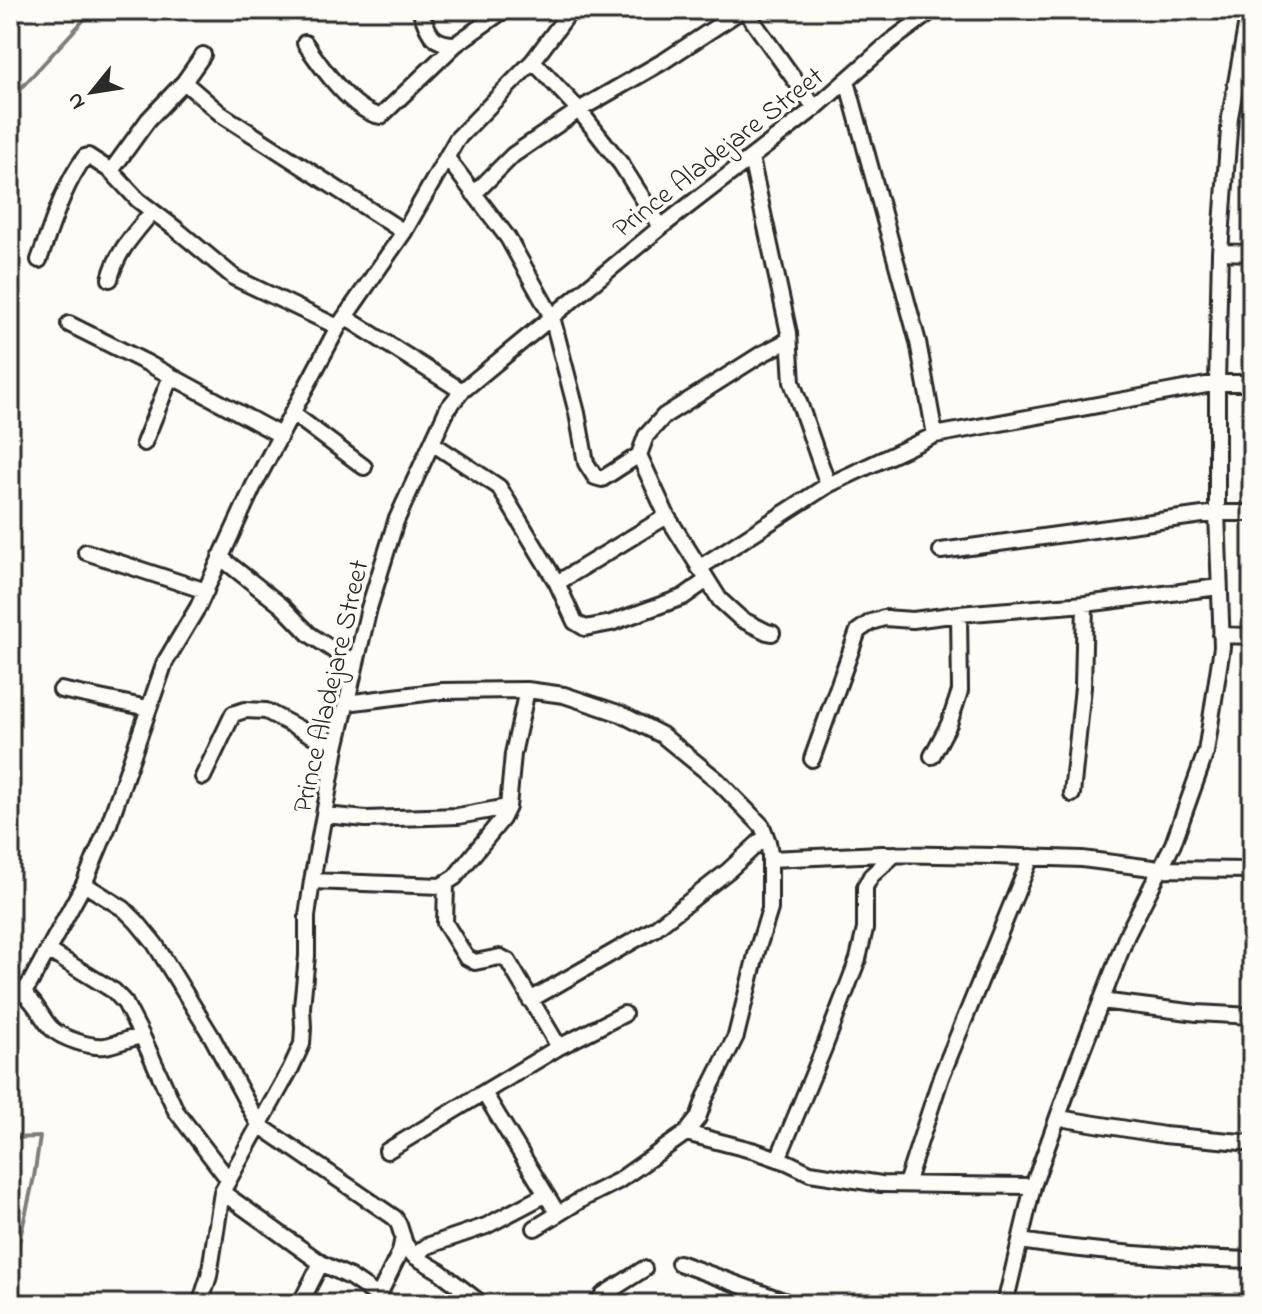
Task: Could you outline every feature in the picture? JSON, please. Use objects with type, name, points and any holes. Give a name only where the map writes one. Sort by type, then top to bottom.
[{"type":"street","points":[[420,10],[432,37],[445,44],[456,44]]},
{"type":"street","points":[[305,43],[319,64],[361,109],[381,116],[456,44],[504,10]]},
{"type":"street","points":[[142,1036],[107,1046],[63,1037],[51,1028],[32,1000],[16,994],[49,951],[84,884],[109,824],[165,662],[206,591],[254,485],[342,322],[404,232],[463,131],[533,61],[571,10]]},
{"type":"street","points":[[474,194],[513,155],[579,110],[744,10],[815,108]]},
{"type":"street","name":"Prince Aladejare Street","points":[[200,1304],[209,1276],[225,1185],[302,1044],[307,916],[336,748],[355,661],[396,521],[448,408],[462,391],[661,227],[815,108],[890,42],[933,10]]},
{"type":"street","points":[[1005,1304],[1033,1186],[1127,935],[1173,844],[1206,752],[1222,647],[1217,513],[1220,252],[1230,117],[1249,10]]},
{"type":"street","points":[[111,171],[148,120],[184,82],[203,55]]},
{"type":"street","points":[[533,61],[579,110],[621,164],[661,227]]},
{"type":"street","points":[[847,81],[918,342],[935,435]]},
{"type":"street","points":[[184,82],[221,114],[404,232]]},
{"type":"street","points":[[39,260],[66,189],[88,156],[111,171],[152,212],[235,278],[342,322],[462,391]]},
{"type":"street","points":[[447,158],[508,238],[552,317],[577,413],[586,463],[598,479],[639,455],[646,436],[664,416],[789,340]]},
{"type":"street","points":[[751,158],[789,340],[792,382],[828,485]]},
{"type":"street","points":[[110,279],[120,251],[152,212]]},
{"type":"street","points":[[1220,252],[1252,253]]},
{"type":"street","points":[[69,324],[280,435]]},
{"type":"street","points":[[144,443],[171,376]]},
{"type":"street","points":[[432,443],[499,487],[557,583],[575,622],[585,628],[611,623],[683,597],[703,574],[828,485],[935,435],[1217,383],[1252,383]]},
{"type":"street","points":[[292,413],[364,467]]},
{"type":"street","points":[[639,455],[667,516],[720,600],[741,619],[772,633]]},
{"type":"street","points":[[941,551],[1217,513],[1252,513]]},
{"type":"street","points":[[557,583],[667,516]]},
{"type":"street","points":[[86,552],[206,591]]},
{"type":"street","points":[[220,557],[282,606],[309,634],[355,661]]},
{"type":"street","points":[[812,759],[858,631],[871,622],[884,618],[913,620],[1085,604],[1219,587]]},
{"type":"street","points":[[1072,794],[1083,687],[1085,604]]},
{"type":"street","points":[[932,756],[949,724],[960,691],[959,614]]},
{"type":"street","points":[[1221,635],[1252,636]]},
{"type":"street","points":[[61,690],[148,708]]},
{"type":"street","points":[[312,881],[441,886],[455,877],[502,819],[508,807],[513,754],[527,690]]},
{"type":"street","points":[[346,703],[442,691],[527,690],[564,695],[621,714],[662,735],[717,780],[762,826],[766,836],[770,859],[770,909],[736,1036],[698,1118],[686,1133],[618,1181],[535,1228]]},
{"type":"street","points":[[203,777],[233,714],[245,710],[266,711],[336,748]]},
{"type":"street","points":[[325,815],[366,819],[458,816],[508,807]]},
{"type":"street","points":[[530,1000],[654,929],[728,871],[766,836]]},
{"type":"street","points":[[770,859],[895,854],[1031,857],[1082,859],[1160,869],[1252,870]]},
{"type":"street","points":[[778,1159],[858,959],[865,929],[865,887],[871,876],[895,854]]},
{"type":"street","points":[[906,1184],[941,1077],[1031,857]]},
{"type":"street","points":[[84,884],[124,909],[155,944],[212,1037],[259,1125],[395,1218],[405,1244],[415,1257],[482,1304]]},
{"type":"street","points":[[446,884],[445,923],[466,957],[475,962],[500,957],[508,961],[559,1047]]},
{"type":"street","points":[[49,951],[114,991],[125,1003],[176,1111],[225,1185],[321,1263],[350,1277],[376,1300],[400,1252],[403,1237]]},
{"type":"street","points":[[1101,1001],[1197,1013],[1252,1016]]},
{"type":"street","points":[[387,1151],[559,1047],[624,1014]]},
{"type":"street","points":[[484,1093],[558,1214]]},
{"type":"street","points":[[1059,1118],[1164,1135],[1252,1143]]},
{"type":"street","points":[[686,1133],[778,1159],[810,1173],[881,1184],[1033,1186]]},
{"type":"street","points":[[392,1270],[427,1246],[486,1226],[545,1195]]},
{"type":"street","points":[[1020,1241],[1084,1251],[1252,1260]]},
{"type":"street","points":[[300,1304],[321,1263]]},
{"type":"street","points":[[679,1263],[792,1304]]},
{"type":"street","points":[[596,1304],[603,1295],[644,1269]]},
{"type":"waterway","points":[[10,100],[93,10]]},
{"type":"waterway","points":[[10,1138],[40,1137],[10,1282]]}]
